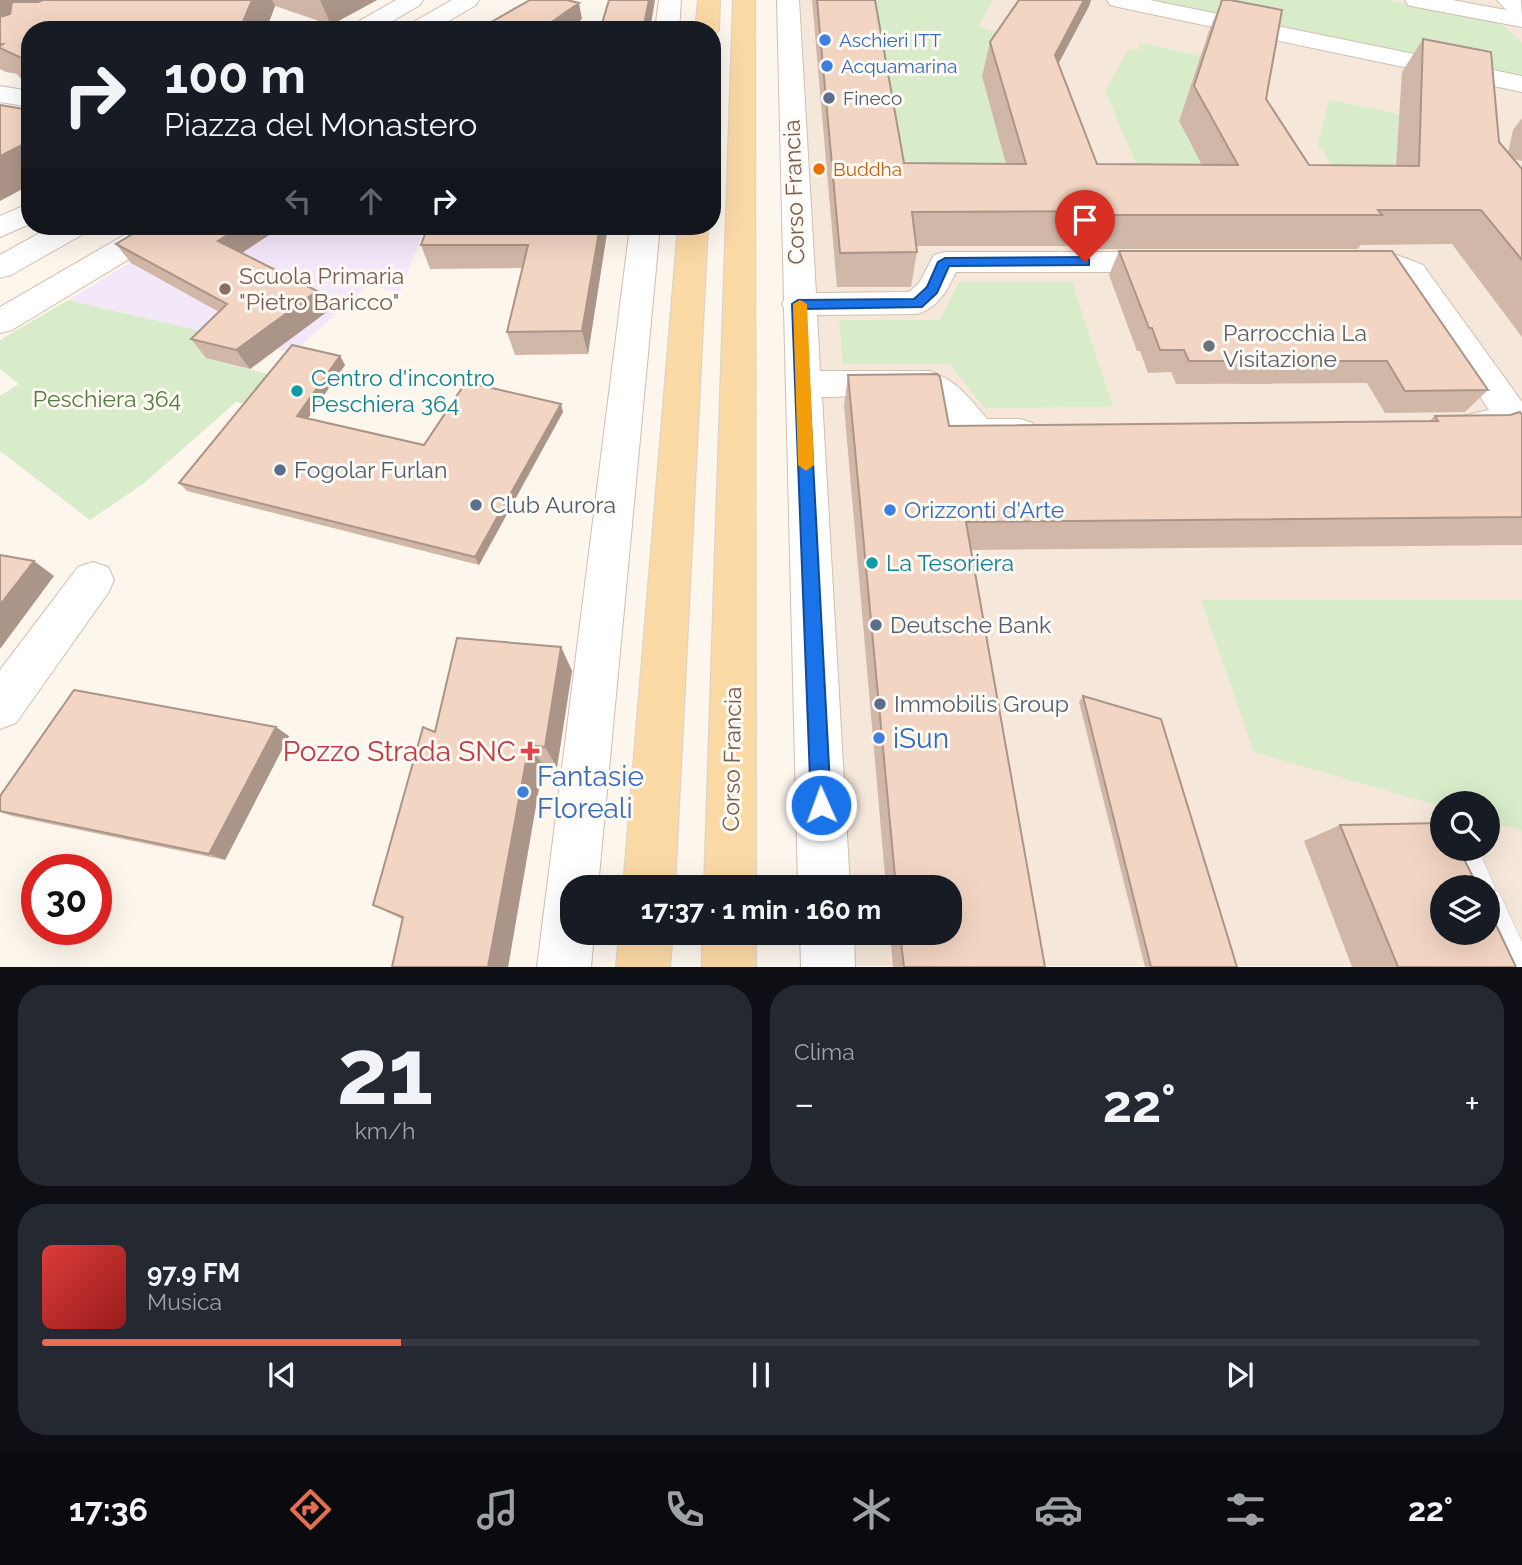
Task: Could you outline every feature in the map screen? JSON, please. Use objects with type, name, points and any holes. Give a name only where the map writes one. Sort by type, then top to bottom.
[{"type":"main road","points":[[708,21],[709,0]]},
{"type":"main road","name":"Corso Francia","points":[[730,875],[744,0]]},
{"type":"main road","points":[[650,875],[693,235]]},
{"type":"main road","points":[[643,967],[645,945]]},
{"type":"main road","points":[[729,945],[729,967]]},
{"type":"street","points":[[376,21],[412,0]]},
{"type":"street","points":[[432,21],[468,0]]},
{"type":"street","points":[[668,21],[670,0]]},
{"type":"street","name":"Corso Francia","points":[[788,0],[798,304],[823,875]]},
{"type":"street","points":[[1118,0],[1522,84]]},
{"type":"street","points":[[1416,0],[1522,20]]},
{"type":"street","points":[[1508,0],[1522,14]]},
{"type":"street","points":[[0,94],[21,98]]},
{"type":"street","points":[[0,228],[21,217]]},
{"type":"street","points":[[0,268],[58,235]]},
{"type":"street","points":[[0,322],[146,235]]},
{"type":"street","points":[[573,875],[644,235]]},
{"type":"street","points":[[798,304],[917,303],[932,289],[945,262],[1195,262]]},
{"type":"street","points":[[1320,262],[1389,262],[1412,272],[1517,416],[1476,429],[1436,429]]},
{"type":"street","points":[[803,384],[929,384],[950,399],[976,433],[1057,433]]},
{"type":"street","points":[[0,707],[93,580]]},
{"type":"street","points":[[564,967],[566,945]]},
{"type":"street","points":[[827,945],[828,967]]},
{"type":"lane","points":[[1500,930],[1517,967]]},
{"type":"shaded area","points":[[790,0],[1522,0],[1522,966],[840,966],[839,945],[962,945],[962,875],[835,875]]},
{"type":"shaded area","name":"Scuola Primaria \"Pietro Baricco\"","points":[[176,235],[422,235],[399,294],[369,284],[293,353],[68,300]]},
{"type":"green space","points":[[866,0],[993,0],[978,26],[1008,37],[1016,198],[899,198]]},
{"type":"green space","points":[[1153,0],[1386,0],[1500,22],[1522,43],[1522,77]]},
{"type":"green space","points":[[1140,43],[1201,56],[1179,121],[1220,199],[1151,199],[1105,91],[1128,50],[1138,50]]},
{"type":"green space","points":[[1329,100],[1399,114],[1396,167],[1355,200],[1318,145]]},
{"type":"green space","points":[[959,282],[1072,282],[1113,407],[984,408],[950,364],[843,364],[839,320],[940,320]]},
{"type":"green space","name":"Peschiera 364","points":[[68,300],[226,337],[206,358],[279,377],[256,406],[236,402],[143,484],[90,520],[0,451],[0,396],[19,384],[0,369],[0,340]]},
{"type":"green space","points":[[1201,600],[1522,600],[1522,831],[1500,824],[1500,791],[1430,791],[1430,803],[1254,752]]},
{"type":"building","points":[[252,0],[243,21],[21,21],[21,58],[0,48],[3,44],[0,44],[0,17],[10,14],[12,2]]},
{"type":"building","points":[[530,0],[567,0],[579,3],[553,21],[493,21]]},
{"type":"building","points":[[609,0],[649,0],[645,21],[603,21]]},
{"type":"building","points":[[817,0],[875,0],[904,163],[1026,164],[990,42],[1019,0],[1084,0],[1055,55],[1097,164],[1238,165],[1194,86],[1222,0],[1282,10],[1266,99],[1309,165],[1419,166],[1423,39],[1491,52],[1499,142],[1522,169],[1522,260],[1481,210],[1378,210],[1382,215],[1113,215],[1111,211],[912,212],[917,252],[840,253]]},
{"type":"building","points":[[0,105],[21,108],[21,146],[0,156]]},
{"type":"building","points":[[131,235],[228,235],[218,241],[317,291],[236,350],[191,339],[227,304],[116,244]]},
{"type":"building","points":[[425,235],[598,235],[582,331],[507,332],[528,245],[421,245]]},
{"type":"building","points":[[1119,251],[1392,251],[1488,390],[1405,391],[1387,361],[1189,361],[1184,350],[1160,350]]},
{"type":"building","points":[[292,345],[340,356],[297,416],[424,445],[466,382],[561,404],[475,557],[179,483]]},
{"type":"building","points":[[937,374],[940,377],[949,426],[1438,421],[1435,416],[1510,415],[1520,412],[1522,517],[966,522],[1045,967],[904,967],[901,945],[962,945],[962,875],[895,875],[848,375]]},
{"type":"building","points":[[0,555],[34,561],[0,605]]},
{"type":"building","points":[[457,638],[561,647],[545,747],[529,745],[488,967],[392,967],[403,917],[373,905],[423,727],[435,732]]},
{"type":"building","points":[[74,690],[276,727],[209,854],[0,811],[0,796]]},
{"type":"building","points":[[1083,696],[1161,719],[1237,967],[1151,967]]},
{"type":"building","points":[[1430,823],[1430,861],[1465,861],[1472,875],[1430,875],[1430,945],[1500,945],[1500,933],[1516,967],[1398,967],[1340,825]]},
{"type":"slow traffic","points":[[800,304],[806,465]]},
{"type":"place","name":"Aschieri ITT","points":[[825,40]]},
{"type":"place","name":"Acquamarina","points":[[827,66]]},
{"type":"place","name":"Fineco","points":[[829,98]]},
{"type":"place","name":"Buddha","points":[[819,169]]},
{"type":"place","name":"Scuola Primaria \"Pietro Baricco\"","points":[[225,289]]},
{"type":"place","name":"Parrocchia La Visitazione","points":[[1209,346]]},
{"type":"place","name":"Centro d'incontro Peschiera 364","points":[[297,391]]},
{"type":"place","name":"Fogolar Furlan","points":[[280,470]]},
{"type":"place","name":"Club Aurora","points":[[476,505]]},
{"type":"place","name":"Orizzonti d'Arte","points":[[890,510]]},
{"type":"place","name":"La Tesoriera","points":[[872,563]]},
{"type":"place","name":"Deutsche Bank","points":[[876,625]]},
{"type":"place","name":"Immobilis Group","points":[[880,704]]},
{"type":"place","name":"iSun","points":[[879,738]]},
{"type":"place","name":"Pozzo Strada SNC","points":[[530,751]]},
{"type":"place","name":"Fantasie Floreali","points":[[523,792]]},
{"type":"route","points":[[821,805],[798,304],[917,303],[932,289],[945,262],[1085,262]]}]
